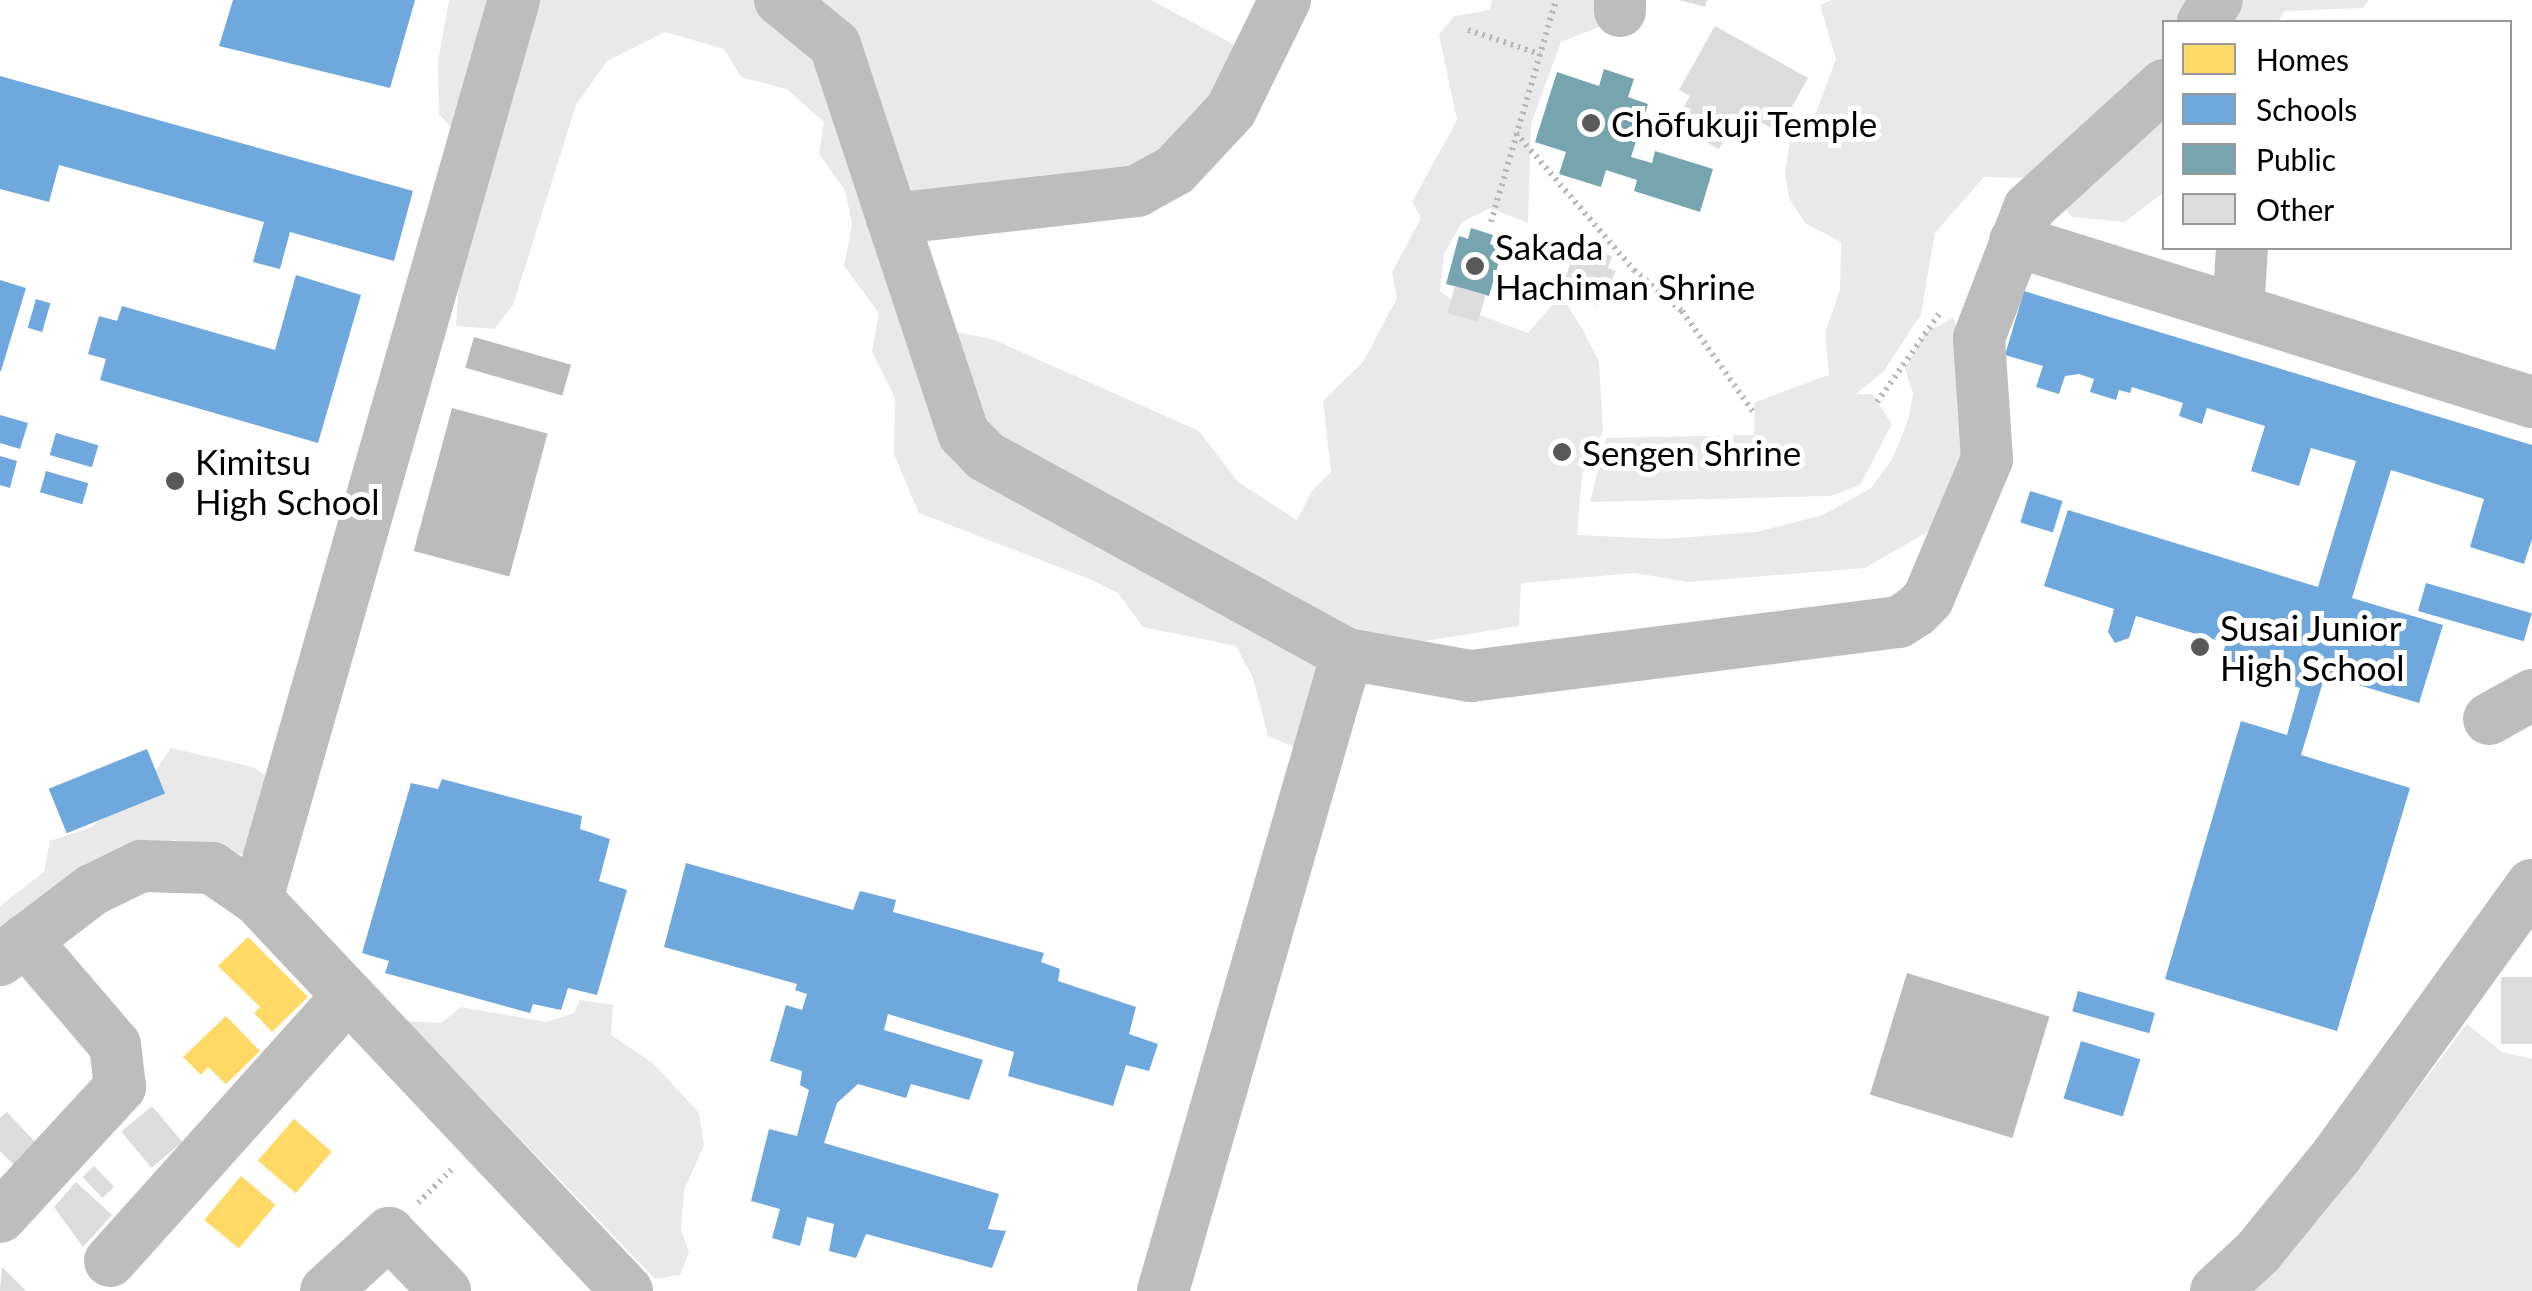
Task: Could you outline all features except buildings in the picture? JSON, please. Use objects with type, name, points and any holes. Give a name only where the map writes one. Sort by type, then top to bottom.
[{"type":"street","points":[[256,899],[514,0]]},
{"type":"street","points":[[780,0],[836,46],[964,434],[984,456],[1347,654],[1471,676],[1899,622],[1928,599],[1987,459],[1982,322],[2028,208],[2162,87]]},
{"type":"street","points":[[892,219],[1137,191],[1174,170],[1220,124],[1285,0]]},
{"type":"street","points":[[2015,241],[2161,266],[2238,310],[2532,402]]},
{"type":"street","points":[[2238,310],[2242,250]]},
{"type":"street","points":[[1163,1291],[1347,654]]},
{"type":"street","points":[[0,1217],[120,1087],[114,1044],[12,950],[92,890],[140,866],[212,868],[256,899],[627,1291]]},
{"type":"street","points":[[2216,1291],[2258,1252],[2337,1155],[2532,886]]},
{"type":"street","points":[[110,1262],[348,996]]},
{"type":"street","points":[[326,1291],[389,1232],[445,1291]]},
{"type":"path","points":[[1491,222],[1556,0]]},
{"type":"path","points":[[1468,30],[1540,54]]},
{"type":"path","points":[[1516,133],[1634,270],[1682,311],[1754,413]]},
{"type":"path","points":[[1877,402],[1929,322],[1946,310],[1982,322]]},
{"type":"path","points":[[389,1232],[483,1138]]},
{"type":"shaded area","points":[[449,0],[1151,0],[1244,50],[1176,154],[1105,187],[910,203],[951,331],[992,339],[1199,431],[1238,482],[1297,520],[1312,491],[1331,472],[1323,401],[1363,362],[1397,298],[1392,272],[1421,218],[1412,202],[1457,120],[1439,35],[1454,16],[1489,10],[1493,0],[1595,0],[1599,27],[1561,42],[1531,124],[1528,223],[1490,208],[1462,222],[1444,254],[1440,291],[1464,309],[1528,333],[1552,305],[1567,304],[1581,327],[1599,361],[1603,431],[1582,475],[1577,535],[1664,539],[1756,532],[1823,515],[1871,488],[1893,458],[1908,420],[1913,394],[1905,368],[1926,332],[1953,318],[1966,351],[1964,456],[1946,521],[1865,568],[1688,582],[1635,573],[1521,583],[1519,626],[1412,643],[1391,656],[1364,689],[1345,749],[1292,746],[1268,736],[1253,678],[1236,646],[1143,627],[1118,593],[919,513],[894,454],[895,398],[872,352],[879,313],[844,266],[852,224],[845,190],[819,154],[824,122],[787,89],[741,77],[724,49],[665,32],[607,61],[576,105],[513,305],[494,329],[456,326],[468,146],[439,114],[438,62]]},
{"type":"shaded area","points":[[1832,0],[2369,0],[2363,8],[2284,11],[2279,20],[2162,20],[2162,194],[2125,222],[2072,217],[2036,178],[1984,177],[1935,233],[1921,314],[1884,371],[1856,394],[1872,394],[1892,424],[1860,485],[1830,496],[1590,502],[1606,438],[1754,435],[1755,402],[1829,375],[1825,333],[1840,290],[1841,242],[1805,223],[1789,198],[1785,173],[1790,142],[1815,115],[1836,59],[1820,5]]},
{"type":"shaded area","points":[[474,337],[571,365],[562,396],[465,368]]},
{"type":"shaded area","points":[[452,408],[548,434],[509,577],[414,551]]},
{"type":"shaded area","points":[[171,748],[253,767],[273,781],[248,856],[174,840],[116,866],[0,939],[0,906],[44,872],[50,841],[89,828],[144,788]]},
{"type":"shaded area","points":[[1907,973],[2049,1017],[2012,1138],[1870,1094]]},
{"type":"shaded area","points":[[580,1000],[613,1005],[611,1035],[654,1064],[699,1113],[704,1145],[684,1190],[681,1229],[689,1252],[680,1275],[655,1279],[407,1021],[441,1023],[461,1007],[546,1022],[574,1013]]},
{"type":"shaded area","points":[[2467,1024],[2502,1052],[2532,1059],[2532,1291],[2248,1291],[2319,1219]]},
{"type":"place","name":"Chōfukuji Temple","points":[[1591,123]]},
{"type":"place","name":"Sakada Hachiman Shrine","points":[[1475,266]]},
{"type":"place","name":"Sengen Shrine","points":[[1562,452]]},
{"type":"place","name":"Kimitsu High School","points":[[175,481]]},
{"type":"place","name":"Susai Junior High School","points":[[2200,647]]}]
